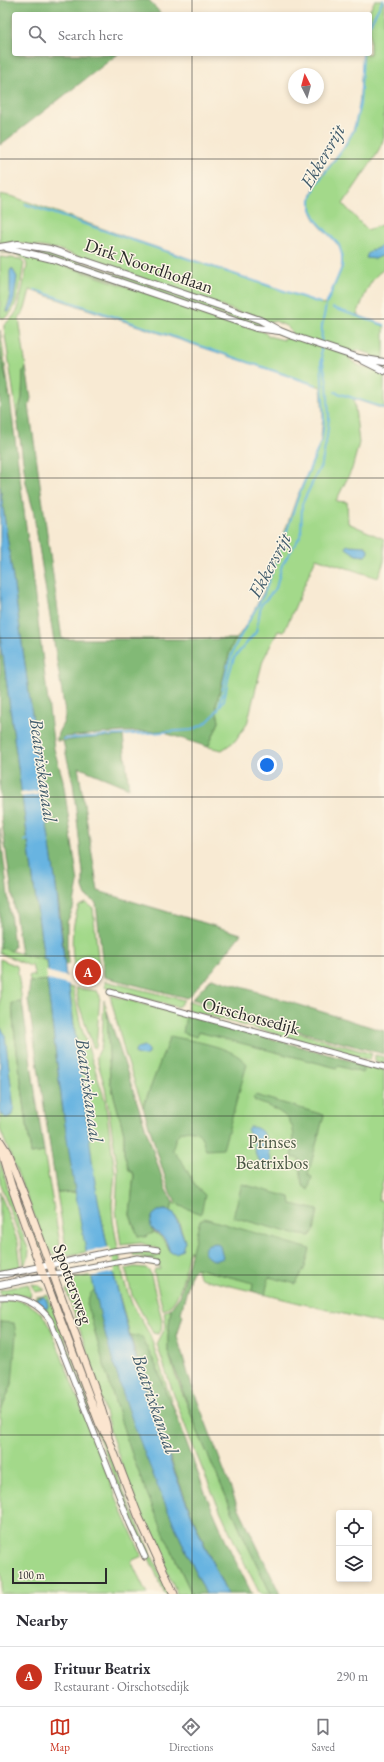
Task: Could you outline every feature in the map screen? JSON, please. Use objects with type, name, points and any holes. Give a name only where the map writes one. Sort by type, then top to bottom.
[{"type":"main road","name":"Spottersweg","points":[[0,1141],[7,1152],[54,1274],[97,1395],[106,1424],[108,1440]]},
{"type":"main road","name":"Spottersweg","points":[[0,1147],[11,1185],[40,1267],[100,1425],[108,1440],[138,1516],[174,1594]]},
{"type":"street","name":"Dirk Noordhoflaan","points":[[2,247],[18,244],[50,249],[260,320],[280,331],[359,358],[384,371]]},
{"type":"street","name":"Dirk Noordhoflaan","points":[[2,247],[52,258],[256,328],[280,331]]},
{"type":"street","name":"Dirk Noordhoflaan","points":[[359,358],[384,362]]},
{"type":"street","name":"Oirschotsedijk","points":[[110,992],[384,1067]]},
{"type":"street","points":[[0,1275],[130,1248],[149,1248],[158,1250]]},
{"type":"street","points":[[0,1285],[132,1259],[144,1258],[159,1261]]},
{"type":"street","name":"Spottersweg","points":[[0,1297],[16,1297],[30,1302],[44,1312],[54,1328],[130,1524],[145,1557]]},
{"type":"green space","points":[[0,0],[149,0],[159,12],[12,12],[12,56],[115,56],[0,145]]},
{"type":"green space","points":[[375,0],[384,0],[384,138],[377,154],[343,204],[367,230],[384,224],[384,248],[382,247],[371,251],[382,256],[384,255],[384,269],[370,284],[357,315],[384,325],[384,360],[375,358],[371,354],[357,350],[356,352],[351,352],[349,358],[356,364],[384,373],[384,409],[354,399],[359,443],[352,469],[336,501],[347,502],[348,523],[384,539],[384,561],[378,578],[316,558],[284,632],[278,631],[263,660],[247,724],[235,741],[222,750],[208,747],[219,722],[216,705],[231,647],[248,622],[263,593],[297,497],[320,445],[323,417],[321,387],[30,290],[25,309],[19,318],[26,368],[23,371],[22,398],[17,416],[4,325],[13,317],[18,309],[27,266],[24,258],[21,256],[0,252],[29,254],[264,332],[268,336],[284,340],[284,338],[291,338],[292,332],[288,327],[275,321],[268,322],[60,250],[19,243],[0,243],[0,194],[14,197],[326,305],[339,275],[342,256],[336,242],[314,217],[311,209],[311,199],[313,191],[322,174],[341,151],[351,135],[355,126],[360,95],[363,56],[372,56],[372,12],[369,12]],"holes":[[[348,545],[367,547],[365,556],[356,555]]]},
{"type":"green space","points":[[17,246],[45,250],[257,320],[273,328],[252,325],[17,249]]},
{"type":"green space","points":[[0,257],[21,259],[24,264],[18,295],[13,311],[8,316],[3,318],[0,317]]},
{"type":"green space","points":[[0,330],[10,399],[0,349]]},
{"type":"green space","points":[[0,349],[10,399],[54,749],[63,780],[78,883],[73,909],[67,922],[67,954],[69,964],[65,965],[60,913],[41,787],[0,486]]},
{"type":"green space","points":[[26,368],[31,398],[29,406],[62,639],[236,639],[231,647],[216,705],[219,722],[208,747],[168,734],[167,731],[122,732],[62,738],[65,741],[123,736],[129,788],[78,767],[98,891],[241,934],[213,970],[187,998],[104,977],[96,903],[86,896],[83,888],[83,873],[73,783],[63,741],[57,741],[58,733],[64,721],[65,712],[33,509],[26,483],[17,416],[22,398],[23,371]]},
{"type":"green space","points":[[0,631],[2,656],[44,960],[21,954],[2,823],[0,806]]},
{"type":"green space","points":[[0,828],[14,947],[11,951],[0,947]]},
{"type":"green space","points":[[86,903],[93,908],[99,968],[82,964],[83,979],[76,981],[72,943],[74,925],[79,906]]},
{"type":"green space","points":[[0,947],[47,960],[49,980],[30,982],[29,976],[34,975],[35,977],[32,965],[30,966],[0,953]]},
{"type":"green space","points":[[0,959],[17,966],[22,1002],[12,1003],[14,1029],[31,1154],[44,1152],[60,1244],[54,1255],[47,1248],[0,1129],[0,1114],[10,1117],[14,1111],[2,1029],[0,1027]]},
{"type":"green space","points":[[212,978],[384,1031],[384,1054],[280,1026],[192,999]]},
{"type":"green space","points":[[47,980],[62,1105],[76,1192],[57,1193],[28,1000],[30,982]]},
{"type":"green space","points":[[105,981],[184,1000],[179,1006],[176,1007],[108,989],[105,987]]},
{"type":"green space","points":[[69,987],[73,988],[81,1026],[105,1100],[115,1173],[112,1204],[113,1221],[124,1281],[132,1304],[150,1335],[173,1406],[167,1396],[157,1368],[142,1337],[130,1335],[114,1276],[96,1193]]},
{"type":"green space","points":[[76,988],[97,991],[100,996],[96,1048],[93,1047],[79,1005]]},
{"type":"green space","name":"Prinses Beatrixbos","points":[[110,995],[384,1070],[384,1178],[378,1200],[384,1202],[384,1324],[203,1279],[199,1277],[190,1249],[179,1292],[170,1306],[163,1310],[154,1272],[155,1269],[160,1269],[160,1266],[143,1262],[134,1263],[135,1260],[156,1258],[134,1256],[132,1251],[139,1250],[158,1253],[159,1249],[141,1243],[121,1245],[116,1210],[118,1170],[105,1087],[96,1057],[101,1048],[102,1041],[104,1000],[107,1011],[110,1081],[124,1133],[124,1153],[129,1170],[134,1173],[130,1215],[135,1229],[152,1234],[154,1232],[158,1234],[170,1252],[185,1241],[178,1220],[171,1211],[173,1202],[176,1205],[144,1104],[143,1107],[125,1054]]},
{"type":"green space","points":[[189,1001],[372,1054],[369,1060],[188,1010],[187,1007]]},
{"type":"green space","points":[[22,1002],[44,1152],[31,1154],[14,1029],[12,1003]]},
{"type":"green space","points":[[107,1011],[166,1190],[173,1202],[171,1211],[165,1210],[153,1215],[151,1225],[154,1232],[145,1237],[138,1236],[130,1215],[134,1174],[129,1170],[124,1153],[124,1133],[110,1081]]},
{"type":"green space","points":[[186,1015],[352,1061],[363,1069],[363,1073],[338,1066],[337,1068],[198,1032],[197,1037],[183,1033]]},
{"type":"green space","points":[[170,1036],[212,1045],[232,1053],[241,1058],[247,1064],[223,1149],[206,1150],[200,1135],[193,1131],[183,1131],[178,1135],[174,1142],[173,1151],[183,1163],[196,1187],[205,1195],[201,1214],[180,1206],[170,1193],[143,1107]]},
{"type":"green space","points":[[375,1055],[384,1057],[384,1064],[375,1061]]},
{"type":"green space","points":[[255,1095],[324,1115],[308,1175],[312,1177],[308,1190],[302,1185],[299,1159],[291,1157],[294,1134],[292,1126],[283,1114],[255,1101],[253,1097]]},
{"type":"green space","points":[[5,1152],[43,1252],[41,1253],[3,1153]]},
{"type":"green space","points":[[0,1158],[11,1201],[29,1251],[28,1259],[24,1265],[21,1241],[0,1182]]},
{"type":"green space","points":[[242,1184],[290,1197],[291,1204],[318,1210],[314,1231],[310,1236],[294,1234],[233,1217]]},
{"type":"green space","points":[[0,1192],[18,1243],[21,1266],[16,1269],[0,1273]]},
{"type":"green space","points":[[76,1192],[87,1252],[62,1256],[66,1248],[57,1193]]},
{"type":"green space","points":[[204,1218],[310,1249],[305,1267],[296,1284],[269,1277],[265,1295],[252,1291],[253,1283],[196,1268],[191,1273],[181,1313],[183,1315],[177,1336],[190,1381],[236,1502],[280,1594],[271,1594],[245,1540],[198,1432],[168,1351],[171,1308],[180,1296],[200,1220]]},
{"type":"green space","points":[[134,1267],[146,1268],[150,1272],[162,1320],[161,1331],[158,1334],[153,1333],[132,1295],[126,1269]]},
{"type":"green space","points":[[92,1275],[95,1289],[90,1294],[95,1334],[172,1552],[192,1594],[177,1594],[140,1512],[111,1434],[91,1362],[66,1290],[71,1287],[71,1279]]},
{"type":"green space","points":[[28,1284],[31,1293],[30,1297],[14,1294],[0,1295],[0,1290]]},
{"type":"green space","points":[[31,1284],[38,1285],[45,1290],[35,1292]]},
{"type":"green space","points":[[95,1289],[111,1353],[133,1421],[167,1509],[206,1594],[192,1594],[147,1494],[134,1460],[109,1382],[87,1303],[90,1294]]},
{"type":"green space","points":[[48,1295],[127,1500],[169,1594],[165,1594],[130,1516],[53,1321],[46,1310],[34,1300],[36,1297]],"holes":[[[36,1299],[46,1299],[48,1307],[45,1308]]]},
{"type":"green space","points":[[10,1299],[27,1304],[37,1310],[49,1324],[120,1507],[142,1556],[131,1561],[147,1594],[0,1594],[2,1584],[0,1564],[0,1413],[12,1384],[2,1322],[0,1322],[0,1300]]},
{"type":"green space","points":[[171,1308],[168,1351],[176,1377],[245,1540],[271,1594],[260,1594],[230,1533],[203,1471],[167,1376],[157,1344],[166,1326],[164,1312]]},
{"type":"green space","points":[[0,1322],[14,1323],[16,1334],[12,1384],[0,1413]]},
{"type":"green space","points":[[130,1335],[142,1337],[157,1368],[167,1396],[173,1406],[206,1495],[232,1554],[252,1594],[227,1594],[212,1562],[173,1466],[150,1401]]},
{"type":"water","points":[[381,246],[384,248],[384,255],[375,259],[366,258],[368,253]]},
{"type":"water","points":[[12,268],[17,277],[14,300],[9,312],[6,311],[10,299],[10,271]]},
{"type":"water","points":[[0,486],[41,787],[55,878],[66,977],[69,987],[96,1186],[107,1246],[119,1297],[148,1398],[184,1498],[227,1594],[206,1594],[143,1451],[122,1392],[100,1315],[80,1220],[65,1124],[47,980],[49,979],[47,960],[44,960],[3,656],[0,644],[2,643],[0,631]]},
{"type":"water","points":[[348,545],[365,546],[369,553],[365,556],[356,555],[346,548]]},
{"type":"water","points":[[0,1027],[5,1034],[14,1109],[13,1115],[6,1118],[0,1114]]},
{"type":"water","points":[[144,1046],[148,1050],[148,1054],[144,1056],[135,1054],[137,1048]]},
{"type":"water","points":[[249,1127],[260,1130],[264,1134],[268,1145],[271,1163],[268,1166],[264,1166],[256,1156],[254,1143],[247,1129]]},
{"type":"water","points":[[165,1210],[174,1213],[185,1241],[182,1250],[176,1253],[170,1252],[165,1240],[152,1228],[151,1220],[153,1215],[158,1211]]},
{"type":"water","points":[[216,1243],[220,1246],[223,1258],[215,1260],[210,1259],[204,1253],[205,1247],[209,1244]]},
{"type":"water","points":[[43,1297],[46,1299],[48,1305],[47,1309],[36,1300]]},
{"type":"pier","points":[[43,790],[44,794],[21,797],[20,793]]},
{"type":"pier","points":[[46,971],[68,977],[71,986],[45,979],[47,978]]},
{"type":"pier","points":[[110,1247],[115,1272],[90,1277],[85,1252]]},
{"type":"waterway","name":"Ekkersrijt","points":[[372,20],[383,0]]},
{"type":"waterway","name":"Ekkersrijt","points":[[63,739],[192,730],[206,723],[224,700],[234,658],[256,632],[261,605],[276,588],[282,565],[301,535],[302,504],[322,463],[329,417],[327,382],[321,353],[322,326],[326,305],[342,267],[342,255],[339,245],[317,221],[311,209],[311,199],[316,185],[344,147],[354,130],[360,104],[363,56]]},
{"type":"waterway","points":[[25,204],[320,303]]},
{"type":"waterway","points":[[35,290],[316,385]]},
{"type":"waterway","points":[[333,308],[384,325]]},
{"type":"waterway","name":"Ekkersrijt","points":[[282,546],[298,497],[322,439],[324,419],[321,359]]},
{"type":"waterway","points":[[335,392],[384,408]]},
{"type":"waterway","name":"Ekkersrijt","points":[[218,711],[228,665],[235,646],[264,594],[280,551]]},
{"type":"waterway","points":[[24,841],[30,839]]},
{"type":"place","name":"Frituur Beatrix","points":[[88,972]]},
{"type":"water label","name":"Beatrixkanaal","points":[[44,770]]},
{"type":"water label","name":"Beatrixkanaal","points":[[90,1090]]},
{"type":"water label","name":"Beatrixkanaal","points":[[156,1404]]}]
